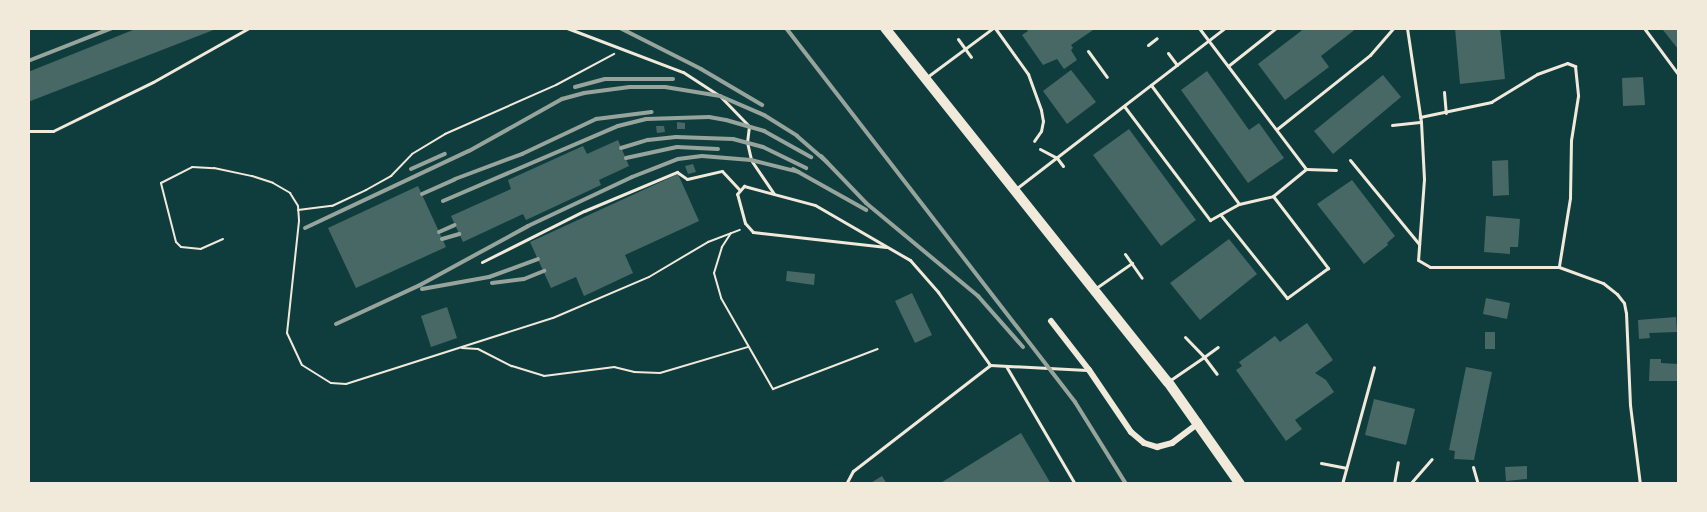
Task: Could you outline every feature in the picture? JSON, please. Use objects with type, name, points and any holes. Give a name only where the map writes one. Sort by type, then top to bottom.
[{"type":"main road","points":[[885,28],[1013,191],[1168,382],[1240,483]]},
{"type":"street","points":[[1051,321],[1089,369],[1131,432],[1144,442],[1157,447],[1172,443],[1199,423]]},
{"type":"lane","points":[[28,131],[53,130],[153,81],[249,28]]},
{"type":"lane","points":[[567,28],[624,48],[698,80],[736,110],[749,126],[747,142],[751,159],[774,194]]},
{"type":"lane","points":[[924,79],[994,28],[1028,74],[1041,110],[1043,120],[1041,131],[1034,141]]},
{"type":"lane","points":[[1199,28],[1306,169]]},
{"type":"lane","points":[[1013,191],[1226,28]]},
{"type":"lane","points":[[1228,66],[1276,28]]},
{"type":"lane","points":[[1407,28],[1421,122],[1424,179],[1418,260],[1430,267],[1559,267],[1603,284],[1617,294],[1624,303],[1630,405],[1641,483]]},
{"type":"lane","points":[[1644,28],[1678,74]]},
{"type":"lane","points":[[1276,130],[1371,55],[1393,29]]},
{"type":"lane","points":[[1148,45],[1157,38]]},
{"type":"lane","points":[[958,39],[971,57]]},
{"type":"lane","points":[[1088,51],[1107,77]]},
{"type":"lane","points":[[1168,52],[1177,65]]},
{"type":"lane","points":[[1420,117],[1491,102],[1550,68],[1567,63],[1575,66],[1578,96],[1571,140],[1570,198],[1559,267]]},
{"type":"lane","points":[[1151,85],[1239,204]]},
{"type":"lane","points":[[1444,92],[1446,113]]},
{"type":"lane","points":[[1124,106],[1210,220],[1239,204],[1273,196],[1306,169],[1336,170]]},
{"type":"lane","points":[[1392,125],[1421,122]]},
{"type":"lane","points":[[1040,149],[1056,158],[1063,166]]},
{"type":"lane","points":[[1350,160],[1419,244]]},
{"type":"lane","points":[[482,262],[584,211],[677,172],[687,179],[722,171],[740,190]]},
{"type":"lane","points":[[886,247],[753,232],[748,226],[737,194],[744,186],[815,204],[910,260],[938,292],[990,365]]},
{"type":"lane","points":[[1220,214],[1287,298],[1328,268],[1273,196]]},
{"type":"lane","points":[[1125,254],[1142,278]]},
{"type":"lane","points":[[1094,290],[1132,263]]},
{"type":"lane","points":[[1185,337],[1217,374]]},
{"type":"lane","points":[[1168,382],[1218,347]]},
{"type":"lane","points":[[846,483],[853,471],[990,365],[1089,369]]},
{"type":"lane","points":[[1006,366],[1075,483]]},
{"type":"lane","points":[[1342,483],[1374,367]]},
{"type":"lane","points":[[1410,483],[1432,459]]},
{"type":"lane","points":[[1394,483],[1398,462]]},
{"type":"lane","points":[[1321,463],[1346,468]]},
{"type":"lane","points":[[1473,467],[1478,483]]},
{"type":"path","points":[[298,210],[332,206],[366,190],[391,176],[412,154],[445,134],[556,85],[624,48]]},
{"type":"path","points":[[223,239],[201,249],[181,247],[176,243],[160,183],[192,167],[214,168],[273,183],[290,193],[298,210],[287,333],[302,365],[331,383],[346,384],[542,322],[649,277],[708,242],[748,226]]},
{"type":"path","points":[[731,233],[722,247],[714,273],[721,298],[773,389],[878,349]]},
{"type":"path","points":[[459,348],[478,349],[512,366],[544,376],[614,367],[634,372],[660,373],[748,347]]},
{"type":"building","points":[[138,28],[216,29],[28,102],[28,72]]},
{"type":"building","points":[[1026,28],[1096,28],[1071,45],[1073,48],[1071,50],[1077,60],[1064,69],[1057,59],[1043,65],[1022,35],[1028,31]]},
{"type":"building","points":[[1305,28],[1357,28],[1321,56],[1329,67],[1285,100],[1258,64]]},
{"type":"building","points":[[1455,28],[1500,28],[1505,79],[1460,84]]},
{"type":"building","points":[[1678,28],[1678,49],[1663,30]]},
{"type":"building","points":[[1071,70],[1096,102],[1067,124],[1043,91]]},
{"type":"building","points":[[1207,71],[1249,130],[1259,123],[1284,158],[1248,183],[1181,90]]},
{"type":"building","points":[[1383,75],[1401,97],[1333,154],[1314,131]]},
{"type":"building","points":[[1643,77],[1645,105],[1623,106],[1622,78]]},
{"type":"building","points":[[677,122],[685,123],[685,129],[677,129]]},
{"type":"building","points":[[656,126],[664,126],[665,132],[657,133]]},
{"type":"building","points":[[1129,129],[1196,220],[1161,246],[1093,155]]},
{"type":"building","points":[[618,140],[629,166],[599,180],[601,185],[526,220],[523,214],[463,242],[451,216],[511,189],[508,180],[583,146],[587,154]]},
{"type":"building","points":[[1508,160],[1509,195],[1493,196],[1492,161]]},
{"type":"building","points":[[693,164],[696,172],[688,174],[685,166]]},
{"type":"building","points":[[678,174],[699,221],[625,255],[633,273],[584,296],[576,277],[551,288],[530,242]]},
{"type":"building","points":[[1352,180],[1395,236],[1387,243],[1388,245],[1364,264],[1317,204]]},
{"type":"building","points":[[418,186],[446,247],[356,288],[328,228]]},
{"type":"building","points":[[1486,216],[1520,219],[1518,247],[1510,247],[1510,254],[1484,252]]},
{"type":"building","points":[[1229,239],[1257,274],[1200,320],[1170,283]]},
{"type":"building","points":[[787,271],[815,274],[814,285],[786,281]]},
{"type":"building","points":[[912,293],[932,335],[915,343],[895,301]]},
{"type":"building","points":[[1486,298],[1510,303],[1507,319],[1483,314]]},
{"type":"building","points":[[447,307],[457,338],[431,347],[421,316]]},
{"type":"building","points":[[1676,317],[1677,332],[1649,333],[1650,338],[1639,339],[1638,320]]},
{"type":"building","points":[[1307,323],[1333,360],[1315,373],[1326,380],[1334,392],[1295,420],[1302,429],[1286,441],[1236,370],[1242,366],[1239,362],[1275,336],[1280,342]]},
{"type":"building","points":[[1485,332],[1495,332],[1495,349],[1485,349]]},
{"type":"building","points":[[1650,359],[1661,359],[1661,363],[1678,364],[1678,381],[1649,381]]},
{"type":"building","points":[[1466,367],[1492,372],[1474,460],[1454,459],[1455,451],[1449,450]]},
{"type":"building","points":[[1374,399],[1415,409],[1406,445],[1365,435]]},
{"type":"building","points":[[1021,433],[1051,484],[939,484]]},
{"type":"building","points":[[1527,466],[1527,479],[1506,481],[1505,467]]},
{"type":"building","points":[[882,476],[887,484],[869,484]]},
{"type":"railway","points":[[28,61],[112,28]]},
{"type":"railway","points":[[620,28],[701,69],[762,105]]},
{"type":"railway","points":[[786,28],[1075,402],[1126,484]]},
{"type":"railway","points":[[575,87],[605,79],[673,79]]},
{"type":"railway","points":[[305,228],[469,151],[562,99],[584,93],[630,87],[665,87],[720,96],[764,115],[797,136],[827,162]]},
{"type":"railway","points":[[422,194],[522,154],[596,119],[652,112]]},
{"type":"railway","points":[[443,201],[618,126],[646,119],[709,117],[726,120],[764,131],[811,157]]},
{"type":"railway","points":[[621,148],[648,140],[676,137],[733,139],[763,147],[806,168]]},
{"type":"railway","points":[[626,158],[677,147],[718,149]]},
{"type":"railway","points":[[411,169],[445,154]]},
{"type":"railway","points":[[336,324],[420,285],[528,226],[632,177],[678,159],[702,156],[751,160],[799,172]]},
{"type":"railway","points":[[821,156],[866,203],[978,296],[1023,347]]},
{"type":"railway","points":[[793,169],[866,210]]},
{"type":"railway","points":[[439,232],[455,225]]},
{"type":"railway","points":[[442,239],[459,234]]},
{"type":"railway","points":[[422,289],[489,277],[538,259]]},
{"type":"railway","points":[[492,283],[524,279],[544,271]]}]
